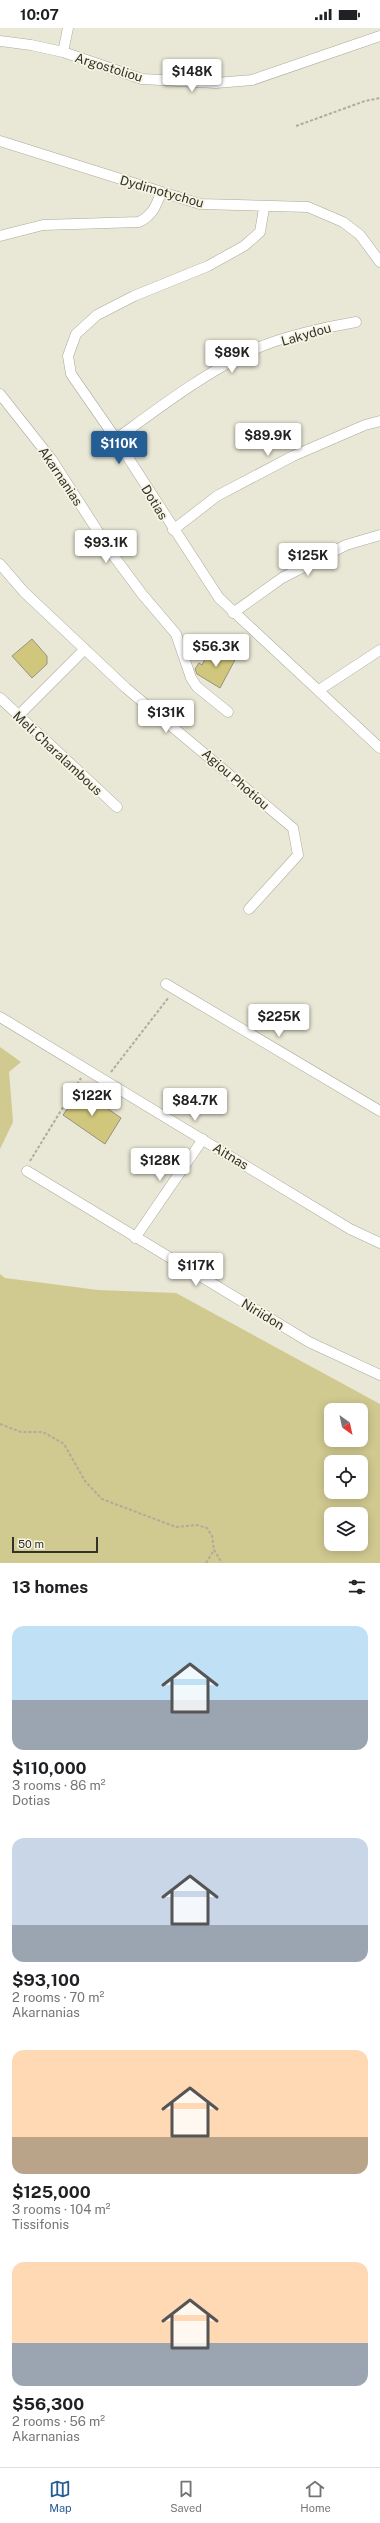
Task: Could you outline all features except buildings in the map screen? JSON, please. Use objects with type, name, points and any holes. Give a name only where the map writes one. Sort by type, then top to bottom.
[{"type":"street","points":[[63,52],[68,28]]},
{"type":"street","name":"Argostoliou","points":[[0,41],[31,45],[63,52],[142,78],[216,83],[252,80],[380,36]]},
{"type":"street","name":"Dydimotychou","points":[[0,141],[161,193],[200,204],[264,208],[308,207],[344,222],[360,235],[380,262]]},
{"type":"street","points":[[0,236],[43,225],[139,222],[148,218],[154,211],[161,193]]},
{"type":"street","name":"Dotias","points":[[264,208],[260,232],[253,240],[208,266],[134,296],[97,315],[76,334],[68,356],[71,374],[116,439],[173,530],[219,598],[233,613],[319,690],[380,748]]},
{"type":"street","name":"Lakydou","points":[[116,439],[191,384],[254,349],[329,327],[356,322]]},
{"type":"street","name":"Akarnanias","points":[[0,394],[52,460],[113,555],[142,594],[176,634],[191,678],[197,687],[228,712]]},
{"type":"street","points":[[173,530],[217,496],[286,460],[365,425],[380,421]]},
{"type":"street","points":[[233,613],[282,578],[346,545],[380,535]]},
{"type":"street","name":"Agiou Photiou","points":[[0,564],[24,592],[126,688],[293,828],[298,855],[249,909]]},
{"type":"street","points":[[18,716],[85,649]]},
{"type":"street","points":[[319,690],[380,650]]},
{"type":"street","name":"Meli Charalambous","points":[[0,698],[117,808]]},
{"type":"street","points":[[170,987],[380,1111]]},
{"type":"street","name":"Aitnas","points":[[0,1017],[350,1229],[380,1244]]},
{"type":"street","points":[[135,1238],[203,1139]]},
{"type":"street","name":"Niriidon","points":[[27,1171],[135,1238],[309,1342],[380,1375]]},
{"type":"path","points":[[296,126],[365,101],[380,98]]},
{"type":"path","points":[[104,1081],[170,987]]},
{"type":"path","points":[[27,1171],[26,1167],[86,1070]]},
{"type":"path","points":[[0,1424],[21,1432],[43,1432],[64,1444],[85,1481],[102,1499],[176,1527],[197,1525],[207,1528],[212,1536],[214,1550],[222,1563]]},
{"type":"path","points":[[206,1563],[214,1550]]},
{"type":"shaded area","points":[[0,1047],[21,1062],[9,1072],[13,1122],[0,1149]]},
{"type":"shaded area","points":[[0,1274],[5,1278],[98,1290],[176,1293],[380,1404],[380,1563],[0,1563]]}]
